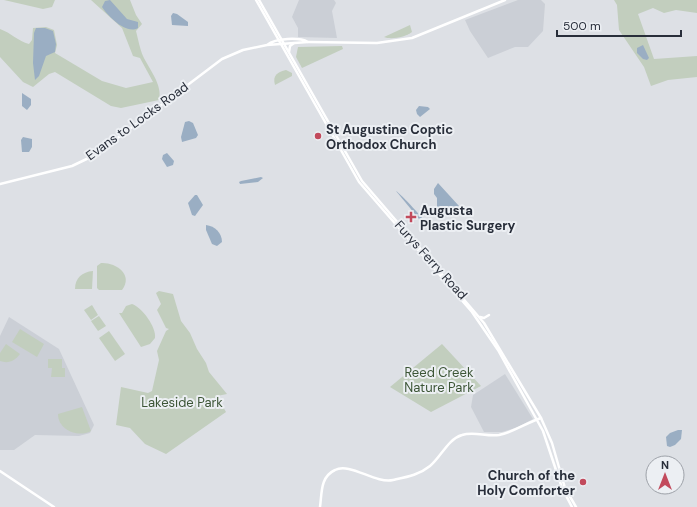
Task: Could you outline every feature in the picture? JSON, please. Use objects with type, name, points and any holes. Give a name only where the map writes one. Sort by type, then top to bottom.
[{"type":"main road","name":"Furys Ferry Road","points":[[256,0],[359,182],[481,323],[511,370],[541,418],[552,443],[565,488],[576,507]]},
{"type":"main road","name":"Furys Ferry Road","points":[[259,0],[362,181],[480,316],[540,424],[548,443],[562,488],[572,507]]},
{"type":"main road","name":"Evans to Locks Road","points":[[0,184],[72,166],[95,155],[222,59],[243,50],[267,45],[308,42],[370,43],[412,38],[505,0]]},
{"type":"main road","points":[[271,42],[273,36],[272,29]]},
{"type":"main road","name":"Evans to Locks Road","points":[[267,45],[271,42],[282,40],[304,40],[308,42]]},
{"type":"main road","points":[[289,52],[290,46],[296,43]]},
{"type":"main road","points":[[480,316],[484,318],[489,315]]},
{"type":"main road","points":[[533,422],[535,415]]},
{"type":"main road","points":[[320,507],[324,482],[332,471],[337,468],[390,481],[415,475],[429,466],[452,441],[462,435],[497,435],[518,429],[541,418]]},
{"type":"main road","points":[[533,422],[540,424]]},
{"type":"main road","points":[[0,471],[54,507]]},
{"type":"shaded area","points":[[299,0],[334,0],[336,3],[332,11],[337,38],[298,37],[298,28],[292,17]]},
{"type":"shaded area","points":[[518,0],[541,0],[545,4],[543,31],[528,47],[515,47],[488,58],[470,31],[465,20]]},
{"type":"shaded area","points":[[9,317],[59,349],[94,425],[90,433],[79,436],[35,435],[14,450],[0,450],[0,336]]},
{"type":"shaded area","points":[[505,374],[533,419],[518,427],[502,432],[484,432],[471,407],[473,395]]},
{"type":"green space","points":[[4,0],[55,0],[52,7],[43,9]]},
{"type":"green space","points":[[91,0],[130,0],[136,15],[142,24],[136,31],[143,56],[155,77],[159,89],[159,100],[121,108],[111,106],[55,72],[49,74],[33,87],[23,82],[0,57],[0,29],[29,44],[32,40],[33,28],[46,27],[54,30],[57,45],[55,53],[102,81],[126,88],[153,82],[140,58],[133,56],[122,28]]},
{"type":"green space","points":[[614,0],[697,0],[697,13],[676,10],[664,13],[653,8],[638,14],[654,59],[697,56],[697,77],[668,80],[651,86],[644,67],[619,30],[617,5]]},
{"type":"green space","points":[[410,25],[412,32],[406,35],[398,38],[384,37]]},
{"type":"green space","points":[[342,46],[343,49],[302,68],[296,57],[298,47]]},
{"type":"green space","points":[[286,70],[292,73],[292,76],[275,85],[274,79],[276,74]]},
{"type":"green space","points":[[101,263],[112,265],[121,270],[126,279],[122,290],[99,290],[97,288],[97,266]]},
{"type":"green space","points":[[93,271],[92,289],[75,289],[76,282],[82,274]]},
{"type":"green space","name":"Lakeside Park","points":[[159,291],[173,294],[181,321],[190,333],[197,349],[206,363],[209,372],[227,394],[217,396],[226,412],[166,454],[145,444],[130,428],[116,425],[121,387],[148,393],[152,391],[159,360],[157,351],[166,331],[169,329],[166,328],[157,310],[161,304],[156,293]]},
{"type":"green space","points":[[132,304],[144,313],[154,329],[155,338],[150,344],[141,347],[119,313],[122,313],[126,306]]},
{"type":"green space","points":[[92,305],[98,315],[91,320],[84,310]]},
{"type":"green space","points":[[99,316],[106,326],[98,331],[91,321]]},
{"type":"green space","points":[[20,329],[44,344],[37,357],[12,342]]},
{"type":"green space","points":[[109,331],[125,354],[115,361],[99,338]]},
{"type":"green space","points":[[6,344],[20,354],[14,360],[9,362],[0,361],[0,353]]},
{"type":"green space","name":"Reed Creek Nature Park","points":[[442,344],[481,386],[431,412],[390,387]]},
{"type":"green space","points":[[48,359],[62,359],[62,368],[65,368],[65,377],[51,377],[52,368],[48,368]]},
{"type":"green space","points":[[82,407],[91,431],[80,434],[65,428],[59,420],[58,414]]},
{"type":"water","points":[[110,0],[127,19],[138,22],[138,28],[128,29],[123,27],[108,15],[102,7],[105,1]]},
{"type":"water","points":[[173,13],[177,14],[188,22],[188,26],[172,25],[171,16]]},
{"type":"water","points":[[36,28],[45,28],[53,31],[56,44],[55,52],[46,56],[39,76],[35,80],[33,63],[34,33]]},
{"type":"water","points":[[643,45],[649,58],[647,60],[643,59],[637,53],[637,48]]},
{"type":"water","points":[[22,93],[31,99],[31,105],[27,110],[22,106]]},
{"type":"water","points":[[419,106],[428,107],[430,109],[420,117],[416,110]]},
{"type":"water","points":[[189,121],[193,123],[198,135],[196,138],[182,142],[181,137],[185,122]]},
{"type":"water","points":[[23,137],[32,139],[32,147],[29,152],[22,152],[21,140]]},
{"type":"water","points":[[167,153],[174,161],[173,165],[167,167],[162,159],[163,155]]},
{"type":"water","points":[[261,177],[263,178],[258,182],[240,184],[239,182],[241,181]]},
{"type":"water","points":[[438,183],[459,206],[458,209],[448,217],[443,216],[437,210],[437,198],[434,194],[434,189]]},
{"type":"water","points":[[396,191],[403,197],[427,225],[424,225]]},
{"type":"water","points":[[195,195],[197,195],[203,205],[195,216],[192,215],[188,203]]},
{"type":"water","points":[[206,225],[215,228],[221,236],[222,242],[217,246],[212,244],[206,230]]},
{"type":"water","points":[[682,430],[681,439],[675,445],[670,447],[667,446],[666,437],[670,433]]},
{"type":"place","name":"St Augustine Coptic Orthodox Church","points":[[318,136]]},
{"type":"place","name":"Augusta Plastic Surgery","points":[[411,217]]},
{"type":"place","name":"Church of the Holy Comforter","points":[[583,482]]}]
